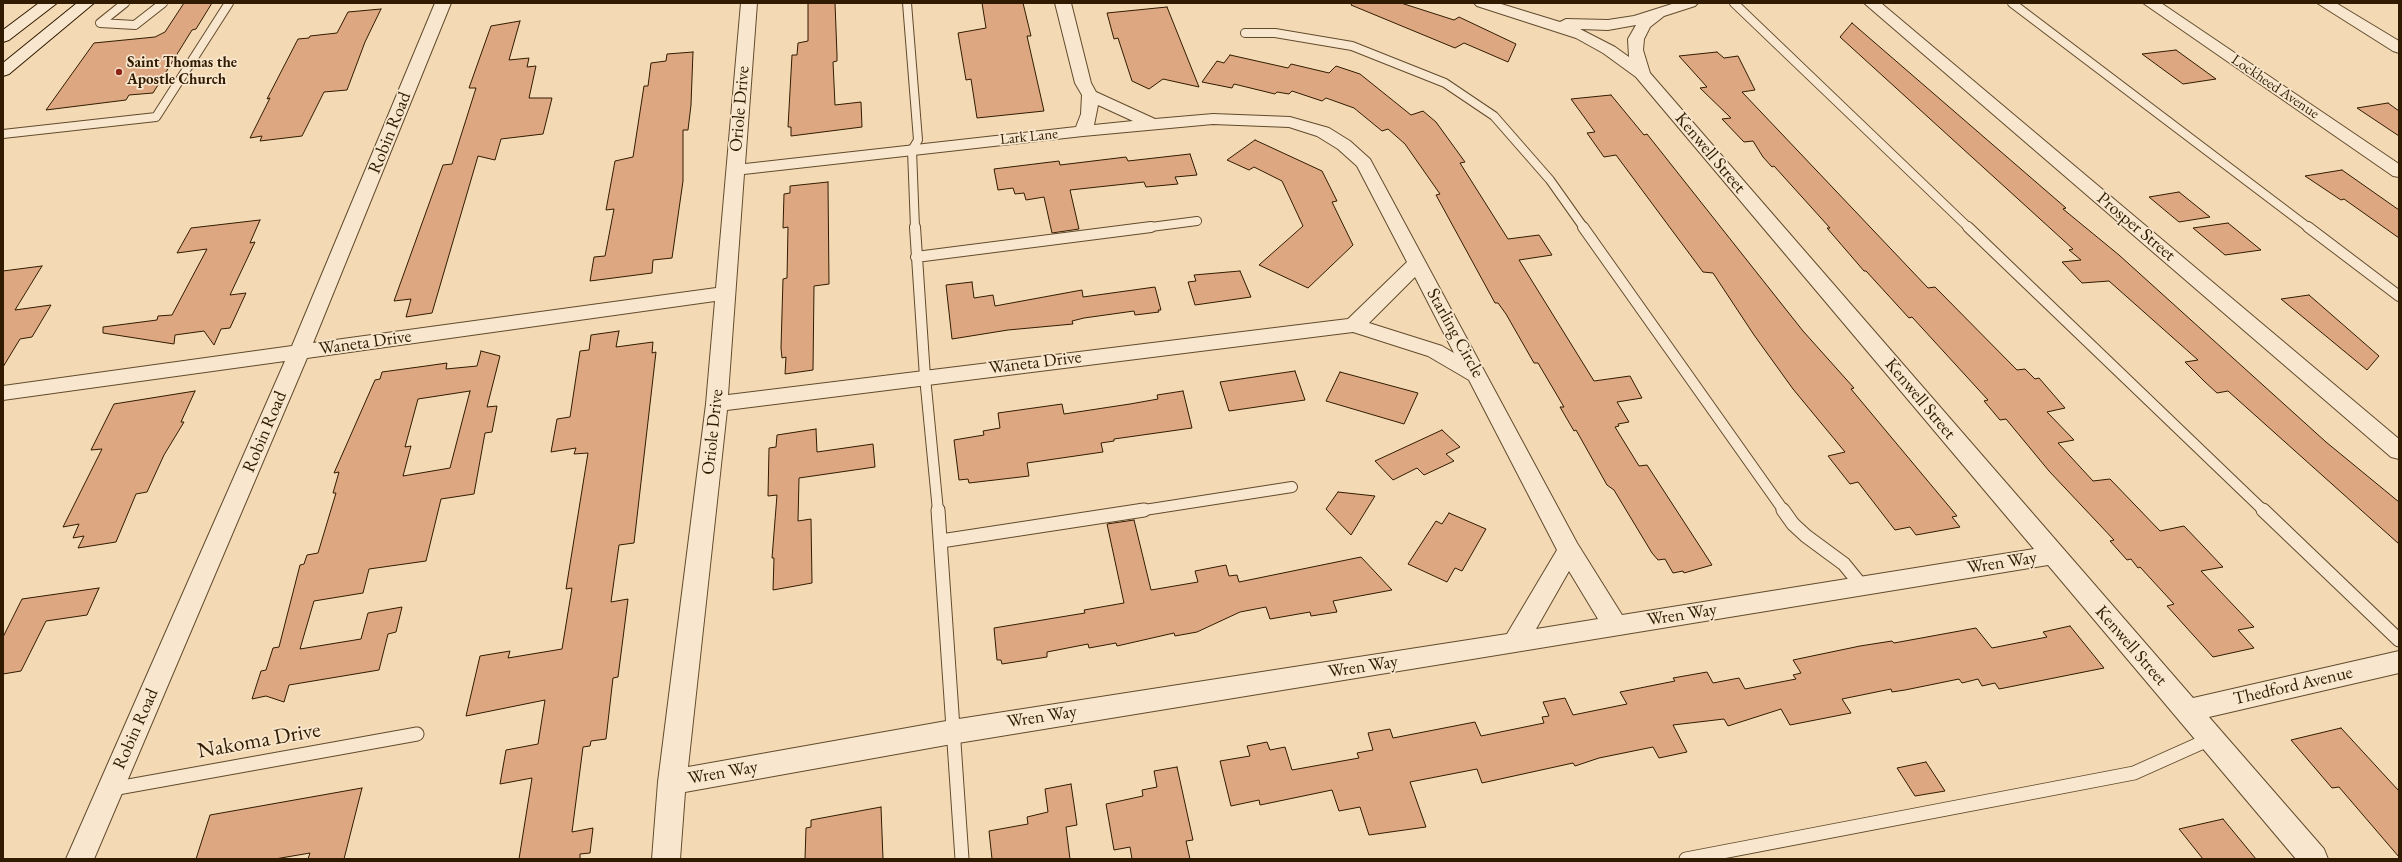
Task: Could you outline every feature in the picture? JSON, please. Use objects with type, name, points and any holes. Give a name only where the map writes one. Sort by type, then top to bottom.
[{"type":"street","points":[[3,37],[49,3]]},
{"type":"street","points":[[3,71],[86,3]]},
{"type":"street","name":"Robin Road","points":[[80,859],[109,789],[195,597],[299,353],[443,3]]},
{"type":"street","name":"Oriole Drive","points":[[666,859],[672,782],[717,404],[749,3]]},
{"type":"street","name":"Kenwell Street","points":[[1482,3],[1546,22],[1582,35],[1609,50],[1642,74],[2314,859]]},
{"type":"street","points":[[1546,22],[1578,25],[1608,25],[1636,20],[1690,3]]},
{"type":"street","name":"Prosper Street","points":[[1872,3],[2399,451]]},
{"type":"street","name":"Lockheed Avenue","points":[[2151,3],[2399,172]]},
{"type":"street","points":[[2325,3],[2399,48]]},
{"type":"street","points":[[1065,4],[1083,83],[1090,95],[1089,114],[1083,131]]},
{"type":"street","points":[[1642,74],[1635,50],[1636,39],[1644,24],[1659,13]]},
{"type":"street","points":[[1090,95],[1152,124]]},
{"type":"street","name":"Lark Lane","points":[[735,170],[1152,124],[1244,119],[1290,122],[1323,132]]},
{"type":"street","name":"Starling Circle","points":[[1323,132],[1344,145],[1364,164],[1479,377],[1569,550],[1616,626]]},
{"type":"street","points":[[1354,324],[1384,298],[1417,263]]},
{"type":"street","name":"Waneta Drive","points":[[3,393],[726,293]]},
{"type":"street","name":"Waneta Drive","points":[[717,404],[1354,324],[1435,351],[1479,377]]},
{"type":"street","points":[[1515,643],[1569,550]]},
{"type":"street","name":"Wren Way","points":[[672,782],[952,732],[1515,643],[1861,585],[2053,555]]},
{"type":"street","name":"Thedford Avenue","points":[[2187,711],[2399,662]]},
{"type":"lane","points":[[125,3],[100,23],[135,25],[163,3]]},
{"type":"lane","points":[[3,134],[156,117],[230,3]]},
{"type":"lane","points":[[907,3],[918,140],[912,150],[916,257],[925,377],[942,541],[952,732],[962,859]]},
{"type":"lane","points":[[1734,3],[2399,640]]},
{"type":"lane","points":[[2012,3],[2399,296]]},
{"type":"lane","points":[[1245,33],[1275,32],[1352,46],[1445,83],[1494,116],[1550,180],[1793,524],[1806,536],[1844,564],[1861,585]]},
{"type":"lane","points":[[916,257],[1197,221]]},
{"type":"lane","points":[[942,541],[1292,487]]},
{"type":"lane","name":"Nakoma Drive","points":[[109,789],[417,734]]},
{"type":"lane","points":[[1686,859],[2134,773],[2210,739]]},
{"type":"building","points":[[184,3],[212,3],[196,29],[192,30],[153,93],[129,95],[126,100],[46,110],[94,43],[155,37],[165,32]]},
{"type":"building","points":[[808,3],[835,3],[837,61],[833,62],[835,105],[861,102],[862,127],[791,136],[791,127],[788,127],[792,55],[797,55],[798,43],[808,41]]},
{"type":"building","points":[[982,3],[1023,3],[1031,36],[1027,36],[1044,111],[977,118],[971,79],[966,80],[958,33],[986,28]]},
{"type":"building","points":[[1352,3],[1401,3],[1454,20],[1459,17],[1516,44],[1508,62],[1464,43],[1455,48],[1351,5]]},
{"type":"building","points":[[1167,7],[1199,87],[1163,79],[1149,89],[1132,81],[1118,38],[1114,39],[1107,13]]},
{"type":"building","points":[[381,9],[365,42],[347,90],[324,92],[302,136],[260,141],[262,136],[250,138],[270,98],[267,99],[298,39],[337,33],[348,12]]},
{"type":"building","points":[[520,21],[509,60],[529,58],[527,67],[536,66],[529,98],[552,98],[543,134],[501,139],[495,160],[478,156],[432,313],[406,317],[411,299],[394,301],[443,165],[452,164],[476,88],[469,88],[491,26]]},
{"type":"building","points":[[1852,23],[2066,208],[2063,209],[2119,255],[2326,442],[2399,502],[2399,544],[2228,391],[2217,393],[2185,362],[2198,360],[2109,281],[2082,283],[2062,262],[2081,260],[2069,250],[2073,249],[1840,37]]},
{"type":"building","points":[[2176,50],[2216,79],[2183,84],[2142,54]]},
{"type":"building","points":[[693,52],[691,105],[688,130],[683,130],[683,181],[672,258],[653,260],[652,273],[590,281],[594,257],[605,256],[614,209],[606,210],[615,161],[633,157],[644,86],[648,86],[651,63],[666,61],[667,54]]},
{"type":"building","points":[[1717,52],[1724,58],[1738,56],[1755,90],[1742,92],[1928,288],[1935,287],[2017,370],[2025,369],[2035,379],[2039,378],[2065,408],[2047,412],[2074,440],[2058,443],[2093,481],[2110,479],[2160,531],[2184,526],[2223,567],[2201,571],[2254,627],[2238,630],[2254,648],[2213,657],[2167,606],[2174,604],[2140,567],[2138,568],[2131,559],[2127,560],[2110,541],[2114,540],[2049,471],[2006,419],[2000,420],[1984,401],[1988,400],[1912,317],[1909,318],[1866,271],[1864,271],[1827,228],[1830,228],[1774,166],[1772,167],[1763,157],[1753,141],[1744,142],[1722,119],[1731,118],[1700,88],[1707,87],[1679,56]]},
{"type":"building","points":[[1230,55],[1288,68],[1291,64],[1329,73],[1336,66],[1360,74],[1411,115],[1423,111],[1436,122],[1465,162],[1460,163],[1508,239],[1539,235],[1552,255],[1519,260],[1594,381],[1630,376],[1642,398],[1617,402],[1629,422],[1618,424],[1619,426],[1615,427],[1639,466],[1647,465],[1712,565],[1684,573],[1683,571],[1673,573],[1665,559],[1658,560],[1652,553],[1614,490],[1607,485],[1576,430],[1574,431],[1560,407],[1564,407],[1538,363],[1534,363],[1506,314],[1498,303],[1495,303],[1436,195],[1440,194],[1405,144],[1388,129],[1382,131],[1354,108],[1326,98],[1322,101],[1292,91],[1289,94],[1277,92],[1275,94],[1234,84],[1232,88],[1202,82],[1217,61],[1224,63]]},
{"type":"building","points":[[1611,95],[1644,135],[1647,134],[1803,331],[1854,388],[1851,389],[1957,516],[1952,517],[1960,527],[1916,535],[1910,527],[1895,530],[1858,482],[1850,484],[1828,456],[1845,452],[1793,389],[1754,335],[1713,273],[1703,272],[1616,155],[1604,157],[1587,133],[1595,132],[1571,99]]},
{"type":"building","points":[[2388,103],[2399,111],[2399,136],[2357,108]]},
{"type":"building","points":[[1255,140],[1322,171],[1337,201],[1332,202],[1353,245],[1308,288],[1259,265],[1303,226],[1282,181],[1254,167],[1249,170],[1227,160]]},
{"type":"building","points":[[1190,154],[1197,175],[1175,177],[1178,184],[1146,187],[1144,182],[1070,190],[1079,229],[1052,233],[1044,197],[1026,200],[1024,193],[1015,194],[1013,188],[998,190],[994,169],[1059,161],[1060,165],[1126,157],[1128,161]]},
{"type":"building","points":[[2342,170],[2399,210],[2399,238],[2344,199],[2341,200],[2305,176]]},
{"type":"building","points":[[828,182],[829,284],[814,286],[813,370],[785,374],[786,357],[782,358],[781,348],[783,279],[787,278],[788,227],[783,228],[784,194],[790,193],[790,186]]},
{"type":"building","points":[[2179,192],[2210,217],[2179,222],[2149,197]]},
{"type":"building","points":[[260,220],[250,243],[255,242],[230,295],[246,293],[230,328],[221,329],[214,345],[204,331],[175,335],[174,344],[103,333],[103,327],[157,320],[158,316],[172,315],[207,249],[177,253],[191,228]]},
{"type":"building","points":[[2228,223],[2261,250],[2225,255],[2193,228]]},
{"type":"building","points":[[42,266],[15,310],[51,305],[32,337],[20,339],[3,367],[3,271]]},
{"type":"building","points":[[1240,271],[1251,297],[1195,305],[1188,282],[1196,281],[1194,275]]},
{"type":"building","points":[[972,282],[974,298],[993,295],[995,306],[1082,290],[1083,297],[1155,287],[1161,310],[1158,310],[1159,312],[1135,315],[1134,311],[1084,318],[1072,321],[1073,324],[1008,330],[952,339],[946,285]]},
{"type":"building","points":[[2309,295],[2379,356],[2367,370],[2281,299]]},
{"type":"building","points":[[619,331],[616,347],[653,342],[652,353],[656,352],[634,543],[619,545],[611,602],[628,599],[618,677],[613,678],[606,739],[591,741],[590,746],[583,747],[572,832],[593,828],[590,853],[580,854],[580,859],[519,859],[532,778],[500,784],[506,750],[538,744],[545,700],[466,716],[480,656],[510,651],[508,658],[562,649],[572,588],[566,589],[588,453],[574,454],[576,448],[551,452],[557,419],[570,417],[580,351],[589,350],[591,335]]},
{"type":"building","points":[[481,351],[500,356],[487,407],[497,406],[492,432],[485,433],[474,494],[441,499],[426,561],[369,569],[363,593],[314,601],[300,649],[361,639],[368,613],[402,607],[396,632],[388,634],[379,670],[289,685],[284,702],[266,696],[252,699],[261,671],[266,670],[273,648],[279,647],[300,565],[304,564],[307,555],[318,553],[336,493],[333,493],[339,472],[334,473],[375,380],[380,379],[382,372],[447,363],[446,369],[477,366]],"holes":[[[470,391],[450,468],[403,476],[411,446],[405,447],[418,399]]]},
{"type":"building","points":[[1295,371],[1305,400],[1229,411],[1220,382]]},
{"type":"building","points":[[1340,372],[1418,393],[1404,424],[1326,401]]},
{"type":"building","points":[[195,391],[181,422],[184,422],[164,455],[147,492],[136,494],[116,542],[78,548],[84,536],[73,538],[79,524],[63,527],[102,449],[91,450],[114,404]]},
{"type":"building","points":[[1183,391],[1192,428],[1114,439],[1114,441],[1101,443],[1103,452],[1027,463],[1029,476],[969,483],[968,479],[959,480],[954,440],[984,435],[983,431],[1000,428],[998,413],[1062,404],[1064,414],[1158,399],[1157,395]]},
{"type":"building","points":[[816,429],[817,452],[873,444],[875,467],[799,478],[798,521],[811,519],[812,583],[773,590],[774,558],[772,558],[777,495],[768,496],[769,448],[776,447],[777,435]]},
{"type":"building","points":[[1442,430],[1460,447],[1446,454],[1454,461],[1424,475],[1417,468],[1393,480],[1375,461]]},
{"type":"building","points":[[1338,492],[1375,496],[1351,535],[1326,509]]},
{"type":"building","points":[[1449,513],[1486,529],[1462,571],[1455,568],[1447,582],[1408,564],[1436,521],[1442,524]]},
{"type":"building","points":[[1134,520],[1151,590],[1198,582],[1195,571],[1226,565],[1229,576],[1237,575],[1239,582],[1361,557],[1392,590],[1333,601],[1337,612],[1311,616],[1310,612],[1270,619],[1266,607],[1240,612],[1197,632],[1175,636],[1174,633],[1117,646],[1116,643],[1089,648],[1088,644],[1047,652],[1047,657],[1002,664],[1001,660],[997,660],[994,628],[1085,613],[1084,610],[1124,603],[1107,524]]},
{"type":"building","points":[[99,588],[87,615],[46,621],[21,671],[3,674],[3,637],[22,599]]},
{"type":"building","points":[[2070,626],[2104,668],[1999,689],[1995,683],[1982,686],[1978,679],[1962,683],[1959,679],[1892,692],[1891,689],[1842,699],[1851,713],[1790,725],[1781,709],[1728,726],[1724,719],[1673,725],[1687,752],[1659,758],[1653,747],[1599,758],[1575,766],[1573,763],[1482,783],[1477,769],[1410,782],[1426,827],[1369,835],[1360,807],[1339,811],[1332,790],[1260,805],[1259,800],[1231,806],[1220,761],[1250,756],[1247,746],[1267,742],[1270,750],[1285,747],[1292,770],[1359,758],[1357,753],[1373,750],[1368,733],[1390,729],[1393,738],[1475,722],[1481,736],[1544,723],[1542,717],[1549,716],[1543,702],[1565,698],[1573,715],[1627,704],[1620,692],[1675,681],[1673,678],[1707,672],[1713,683],[1739,678],[1745,689],[1796,679],[1793,675],[1801,673],[1793,660],[1860,646],[1892,641],[1894,643],[1976,628],[1992,648],[2047,637],[2043,632]]},
{"type":"building","points":[[2341,728],[2399,791],[2399,857],[2339,787],[2332,788],[2291,740]]},
{"type":"building","points":[[1926,762],[1945,791],[1915,796],[1897,768]]},
{"type":"building","points":[[1177,767],[1193,840],[1186,841],[1190,859],[1132,859],[1130,847],[1114,850],[1106,804],[1143,796],[1142,790],[1157,787],[1154,771]]},
{"type":"building","points":[[1071,784],[1077,825],[1066,827],[1070,859],[992,859],[989,831],[1028,824],[1027,817],[1048,812],[1045,789]]},
{"type":"building","points":[[362,788],[344,859],[308,859],[310,853],[275,859],[196,859],[210,815]]},
{"type":"building","points":[[881,807],[883,859],[805,859],[806,828],[811,827],[811,820]]},
{"type":"building","points":[[2223,819],[2256,859],[2203,859],[2179,829]]},
{"type":"place","name":"Saint Thomas the Apostle Church","points":[[119,72]]}]
